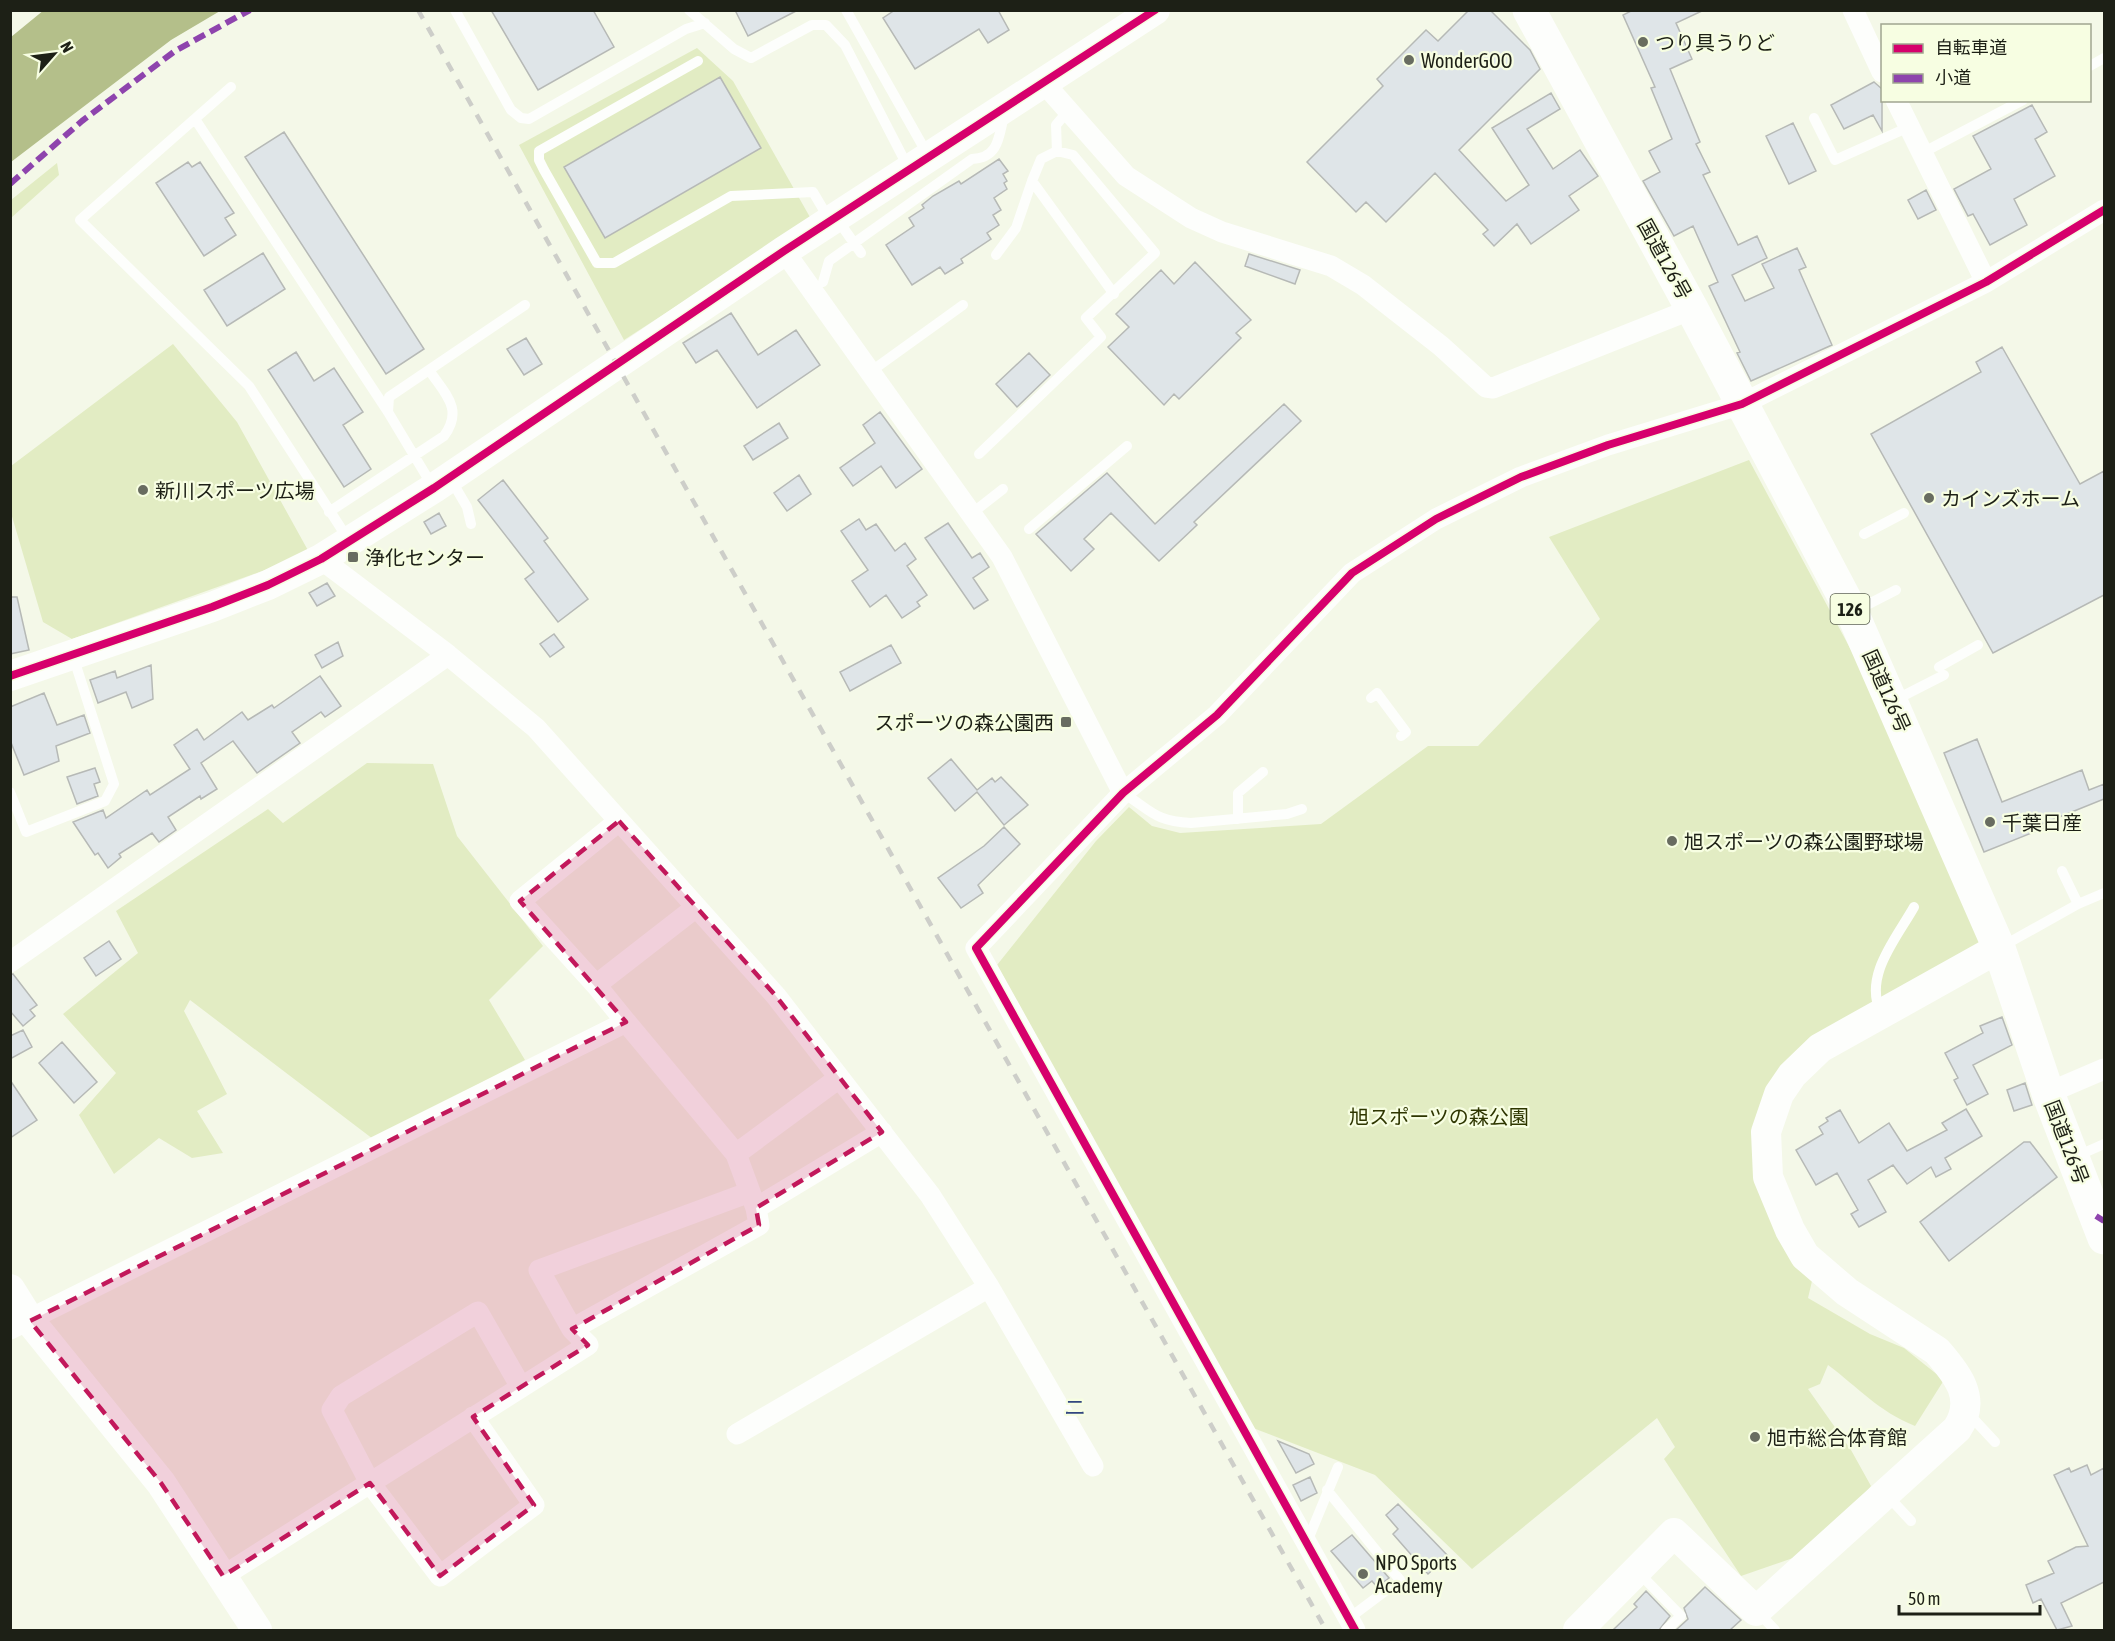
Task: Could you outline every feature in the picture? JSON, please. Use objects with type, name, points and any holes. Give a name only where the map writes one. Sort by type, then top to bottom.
[{"type":"highway","name":"国道126号","points":[[1529,10],[1743,404],[1852,612],[1999,948],[2048,1093],[2104,1238]]},
{"type":"street","points":[[10,676],[221,603],[268,585],[321,559],[442,482],[784,251],[1155,10]]},
{"type":"street","points":[[1853,10],[1881,70]]},
{"type":"street","points":[[1043,82],[1126,176],[1191,218],[1222,232],[1331,266],[1363,285],[1441,346],[1486,387],[1493,388],[1692,309]]},
{"type":"street","points":[[1897,102],[1986,282]]},
{"type":"street","points":[[1352,1625],[976,948],[1123,793],[1217,715],[1352,573],[1436,519],[1521,477],[1608,445],[1743,404],[1986,282],[2104,210]]},
{"type":"street","points":[[784,251],[1002,557],[1123,793]]},
{"type":"street","points":[[321,559],[448,655],[536,728],[776,996],[930,1195],[989,1287],[1093,1466]]},
{"type":"street","points":[[10,962],[448,655]]},
{"type":"street","points":[[572,1329],[759,1226],[753,1200],[736,1154],[596,985],[520,901],[619,820]]},
{"type":"street","points":[[596,985],[695,908]]},
{"type":"street","points":[[1584,1629],[1674,1533],[1766,1621],[1886,1494],[1957,1429],[1967,1412],[1965,1392],[1938,1351],[1847,1292],[1805,1256],[1790,1230],[1768,1177],[1766,1132],[1772,1110],[1785,1084],[1820,1047],[1999,948]]},
{"type":"street","points":[[20,1325],[626,1022]]},
{"type":"street","points":[[2048,1093],[2104,1069]]},
{"type":"street","points":[[736,1154],[839,1078]]},
{"type":"street","points":[[223,1576],[588,1345],[572,1329],[539,1270],[753,1200],[882,1132]]},
{"type":"street","points":[[737,1434],[989,1287]]},
{"type":"street","points":[[10,1289],[20,1325],[161,1483],[257,1630]]},
{"type":"street","points":[[473,1417],[534,1505],[440,1576],[370,1483],[332,1410],[341,1396],[478,1312],[521,1387]]},
{"type":"lane","points":[[455,10],[511,110],[521,118],[529,119],[686,29],[705,23]]},
{"type":"lane","points":[[689,10],[734,49],[751,58],[812,25],[826,25],[845,45],[919,163]]},
{"type":"lane","points":[[846,10],[919,163]]},
{"type":"lane","points":[[698,61],[539,151],[539,160],[544,170],[597,263],[614,263],[731,196],[813,192],[861,253]]},
{"type":"lane","points":[[231,87],[80,220],[249,386],[349,542]]},
{"type":"lane","points":[[1922,153],[2019,102]]},
{"type":"lane","points":[[823,282],[829,261],[972,159],[989,155],[996,148],[1006,106]]},
{"type":"lane","points":[[1057,151],[1056,125],[1068,111]]},
{"type":"lane","points":[[1814,118],[1835,160],[1909,127]]},
{"type":"lane","points":[[195,119],[388,412],[413,455],[466,507],[471,524]]},
{"type":"lane","points":[[980,454],[1101,337],[1086,318],[1155,254],[1073,155],[1057,151],[1041,159],[1016,228],[996,255]]},
{"type":"lane","points":[[1032,181],[1114,294]]},
{"type":"lane","points":[[388,412],[389,397],[525,305]]},
{"type":"lane","points":[[870,372],[963,305]]},
{"type":"lane","points":[[329,512],[444,436],[454,423],[454,409],[429,370]]},
{"type":"lane","points":[[1029,529],[1127,447]]},
{"type":"lane","points":[[971,514],[1003,489]]},
{"type":"lane","points":[[1864,534],[1904,513]]},
{"type":"lane","points":[[1852,612],[1896,590]]},
{"type":"lane","points":[[1892,702],[1978,645]]},
{"type":"lane","points":[[10,792],[26,832],[105,801],[112,792],[114,784],[73,655]]},
{"type":"lane","points":[[1371,698],[1377,693],[1406,732],[1401,736]]},
{"type":"lane","points":[[1238,819],[1238,793],[1263,772]]},
{"type":"lane","points":[[1123,793],[1158,818],[1175,822],[1287,814],[1302,809]]},
{"type":"lane","points":[[2062,871],[2078,904]]},
{"type":"lane","points":[[1999,948],[2078,904],[2104,893]]},
{"type":"lane","points":[[1881,1013],[1874,998],[1876,977],[1914,907]]},
{"type":"lane","points":[[2074,1158],[2104,1144]]},
{"type":"lane","points":[[1967,1412],[1995,1442]]},
{"type":"lane","points":[[1306,1545],[1338,1467]]},
{"type":"lane","points":[[1327,1490],[1400,1580],[1352,1625]]},
{"type":"lane","points":[[1886,1494],[1911,1521]]},
{"type":"lane","points":[[1637,1571],[1681,1616],[1666,1630]]},
{"type":"highlighted area","points":[[619,821],[776,996],[882,1132],[756,1208],[759,1225],[572,1329],[588,1345],[473,1417],[534,1505],[440,1576],[370,1483],[223,1576],[161,1483],[30,1321],[626,1022],[520,901]]},
{"type":"green space","points":[[697,48],[733,81],[811,219],[624,340],[519,145]]},
{"type":"green space","points":[[57,163],[59,175],[11,218],[11,200]]},
{"type":"green space","name":"新川スポーツ広場","points":[[173,344],[237,422],[310,554],[72,639],[43,622],[11,513],[11,466]]},
{"type":"green space","name":"旭スポーツの森公園","points":[[1749,460],[1865,676],[1984,948],[1886,1000],[1753,1133],[1812,1281],[1808,1298],[1870,1334],[1904,1348],[1944,1380],[1915,1426],[1879,1406],[1828,1365],[1820,1384],[1808,1389],[1851,1450],[1871,1486],[1839,1527],[1793,1558],[1741,1576],[1664,1459],[1675,1447],[1657,1418],[1472,1569],[1375,1475],[1253,1428],[997,965],[1096,841],[1129,807],[1152,826],[1180,833],[1321,824],[1428,746],[1478,746],[1600,619],[1549,537]]},
{"type":"green space","points":[[367,763],[433,764],[457,836],[543,946],[489,1000],[525,1060],[373,1139],[190,1000],[184,1011],[227,1094],[197,1111],[223,1153],[192,1158],[159,1138],[114,1174],[79,1115],[116,1073],[63,1014],[138,953],[116,911],[268,809],[283,823]]},
{"type":"shaded area","points":[[44,10],[220,11],[171,40],[11,162],[11,37]]},
{"type":"building","points":[[491,10],[593,10],[614,47],[538,90]]},
{"type":"building","points":[[735,10],[798,10],[748,36]]},
{"type":"building","points":[[895,10],[998,10],[1009,30],[988,43],[979,29],[915,69],[883,18]]},
{"type":"building","points":[[1469,10],[1490,10],[1530,50],[1540,69],[1459,150],[1506,201],[1529,185],[1492,128],[1551,93],[1560,109],[1527,129],[1553,169],[1580,150],[1598,176],[1569,196],[1579,210],[1531,244],[1517,224],[1494,246],[1483,234],[1488,230],[1435,173],[1386,222],[1366,202],[1356,212],[1307,162],[1383,86],[1377,79],[1426,30],[1438,41]]},
{"type":"building","points":[[1633,10],[1704,10],[1676,23],[1692,59],[1670,69],[1700,142],[1696,144],[1710,172],[1703,175],[1738,245],[1757,236],[1767,258],[1732,275],[1745,301],[1774,288],[1762,264],[1797,248],[1806,267],[1799,270],[1832,345],[1751,381],[1709,286],[1718,282],[1693,226],[1674,236],[1643,181],[1660,172],[1649,151],[1672,139],[1651,88],[1655,87],[1623,15]]},
{"type":"building","points":[[720,77],[761,148],[605,238],[564,167]]},
{"type":"building","points":[[1874,82],[1881,88],[1882,131],[1873,115],[1844,129],[1831,105]]},
{"type":"building","points":[[2032,105],[2047,132],[2035,139],[2055,176],[2014,199],[2027,225],[1990,245],[1973,214],[1968,216],[1954,189],[1991,169],[1973,136]]},
{"type":"building","points":[[1793,123],[1816,171],[1789,184],[1766,136]]},
{"type":"building","points":[[284,132],[424,349],[386,374],[245,157]]},
{"type":"building","points":[[999,159],[1008,171],[1003,174],[1007,181],[1004,183],[1007,189],[994,198],[1001,210],[993,215],[999,225],[987,233],[991,239],[961,259],[963,263],[945,274],[940,267],[912,285],[886,245],[914,226],[909,218],[924,208],[922,205],[933,196],[959,181],[961,184]]},
{"type":"building","points":[[188,162],[192,167],[200,162],[234,213],[225,218],[236,235],[204,256],[156,183]]},
{"type":"building","points":[[1926,190],[1936,210],[1918,219],[1908,200]]},
{"type":"building","points":[[263,253],[285,289],[227,326],[204,290]]},
{"type":"building","points":[[1249,254],[1300,270],[1295,284],[1245,266]]},
{"type":"building","points":[[1195,262],[1251,320],[1236,333],[1241,338],[1179,399],[1174,394],[1164,405],[1108,347],[1129,327],[1116,314],[1161,270],[1174,284]]},
{"type":"building","points":[[731,313],[758,355],[796,330],[820,365],[757,408],[717,350],[696,363],[683,343]]},
{"type":"building","points":[[526,338],[542,364],[524,375],[507,349]]},
{"type":"building","points":[[2002,347],[2080,484],[2104,471],[2104,595],[1993,653],[1871,434],[1981,372],[1976,362]]},
{"type":"building","points":[[296,352],[314,381],[334,368],[363,412],[343,425],[371,469],[344,487],[268,370]]},
{"type":"building","points":[[1029,353],[1050,375],[1017,407],[996,384]]},
{"type":"building","points":[[1284,404],[1301,421],[1194,522],[1197,525],[1159,561],[1111,513],[1084,539],[1094,549],[1071,571],[1036,534],[1107,473],[1155,524]]},
{"type":"building","points":[[880,412],[922,469],[896,488],[881,466],[853,486],[840,468],[875,443],[863,425]]},
{"type":"building","points":[[779,423],[788,438],[753,460],[744,446]]},
{"type":"building","points":[[799,475],[811,494],[787,511],[774,493]]},
{"type":"building","points":[[503,480],[548,538],[544,541],[588,599],[558,622],[525,579],[534,572],[478,500]]},
{"type":"building","points":[[439,513],[446,526],[431,534],[424,522]]},
{"type":"building","points":[[859,519],[866,530],[876,524],[895,551],[905,543],[916,559],[907,566],[927,595],[917,602],[920,606],[902,618],[886,595],[870,607],[852,581],[868,570],[841,531]]},
{"type":"building","points":[[948,523],[972,558],[980,553],[989,567],[973,578],[988,600],[974,609],[925,538]]},
{"type":"building","points":[[327,583],[335,596],[317,606],[309,593]]},
{"type":"building","points":[[10,597],[17,597],[29,650],[10,654]]},
{"type":"building","points":[[554,634],[564,647],[550,657],[540,644]]},
{"type":"building","points":[[338,642],[343,656],[322,668],[315,655]]},
{"type":"building","points":[[891,645],[901,663],[850,691],[840,672]]},
{"type":"building","points":[[151,665],[153,699],[132,708],[126,692],[98,703],[90,680],[115,671],[117,678]]},
{"type":"building","points":[[320,676],[341,706],[325,717],[321,712],[292,732],[300,743],[257,773],[233,741],[201,763],[217,789],[201,799],[200,796],[168,817],[176,830],[159,842],[152,833],[119,854],[121,857],[108,868],[98,853],[95,855],[73,822],[103,810],[106,818],[147,790],[150,795],[190,769],[174,745],[197,729],[204,740],[242,712],[248,720],[272,705],[274,708]]},
{"type":"building","points":[[44,693],[57,725],[84,715],[90,733],[56,746],[59,761],[24,775],[10,740],[10,707]]},
{"type":"building","points":[[1977,739],[2002,802],[2082,770],[2089,790],[2104,784],[2104,799],[2042,824],[2044,828],[1984,852],[1944,753]]},
{"type":"building","points":[[951,759],[977,790],[992,778],[995,782],[1001,777],[1028,805],[1004,825],[977,792],[955,811],[928,778]]},
{"type":"building","points":[[95,768],[100,782],[94,784],[98,796],[77,804],[67,777]]},
{"type":"building","points":[[1004,827],[1020,844],[978,885],[983,893],[961,908],[938,878],[984,846]]},
{"type":"building","points":[[109,941],[121,959],[96,976],[84,958]]},
{"type":"building","points":[[13,974],[37,1005],[30,1010],[35,1016],[23,1026],[10,1011],[10,975]]},
{"type":"building","points":[[2002,1017],[2012,1045],[1973,1065],[1988,1094],[1967,1105],[1954,1080],[1958,1078],[1945,1053],[1983,1033],[1980,1026]]},
{"type":"building","points":[[23,1030],[32,1047],[10,1059],[10,1036]]},
{"type":"building","points":[[62,1042],[97,1082],[74,1103],[39,1063]]},
{"type":"building","points":[[10,1080],[37,1120],[10,1138]]},
{"type":"building","points":[[2025,1083],[2032,1105],[2014,1111],[2007,1090]]},
{"type":"building","points":[[1966,1109],[1982,1136],[1945,1158],[1951,1169],[1936,1177],[1931,1167],[1907,1184],[1893,1165],[1868,1180],[1886,1212],[1859,1227],[1851,1214],[1858,1210],[1837,1173],[1816,1185],[1796,1150],[1823,1134],[1819,1127],[1828,1121],[1826,1118],[1840,1110],[1859,1143],[1889,1123],[1907,1151],[1947,1130],[1942,1123]]},
{"type":"building","points":[[2024,1142],[2030,1142],[2057,1177],[1949,1261],[1920,1222]]},
{"type":"building","points":[[1278,1441],[1309,1454],[1314,1464],[1296,1473]]},
{"type":"building","points":[[2087,1465],[2091,1475],[2104,1468],[2104,1582],[2061,1603],[2072,1626],[2057,1630],[2041,1599],[2033,1603],[2026,1585],[2054,1573],[2048,1561],[2076,1547],[2088,1546],[2054,1475],[2069,1468],[2071,1472]]},
{"type":"building","points":[[1310,1477],[1317,1493],[1301,1501],[1293,1485]]},
{"type":"building","points":[[1398,1504],[1448,1556],[1428,1574],[1393,1534],[1398,1529],[1386,1515]]},
{"type":"building","points":[[1352,1535],[1389,1578],[1377,1587],[1372,1581],[1363,1588],[1331,1551]]},
{"type":"building","points":[[1705,1587],[1741,1620],[1730,1630],[1676,1630],[1688,1619],[1684,1608]]},
{"type":"building","points":[[1646,1591],[1670,1616],[1659,1630],[1613,1630],[1637,1607],[1634,1604]]},
{"type":"railway","points":[[418,10],[1326,1630]]},
{"type":"marked path","points":[[10,184],[82,121],[175,51],[250,10]]},
{"type":"marked path","points":[[2096,1216],[2104,1221]]},
{"type":"cycle path","points":[[10,676],[212,607],[268,585],[321,559],[434,488],[784,251],[1155,10]]},
{"type":"cycle path","points":[[1355,1630],[976,948],[1123,793],[1217,715],[1352,573],[1436,519],[1521,477],[1608,445],[1742,404],[1986,282],[2104,210]]},
{"type":"place","name":"つり具うりど","points":[[1643,42]]},
{"type":"place","name":"WonderGOO","points":[[1409,60]]},
{"type":"place","name":"新川スポーツ広場","points":[[143,490]]},
{"type":"place","name":"カインズホーム","points":[[1929,498]]},
{"type":"place","name":"浄化センター","points":[[353,557]]},
{"type":"place","name":"スポーツの森公園西","points":[[1066,722]]},
{"type":"place","name":"千葉日産","points":[[1990,822]]},
{"type":"place","name":"旭スポーツの森公園野球場","points":[[1672,841]]},
{"type":"place","name":"旭市総合体育館","points":[[1755,1437]]},
{"type":"place","name":"NPO Sports Academy","points":[[1363,1574]]},
{"type":"district","name":"ニ","points":[[1075,1407]]}]
